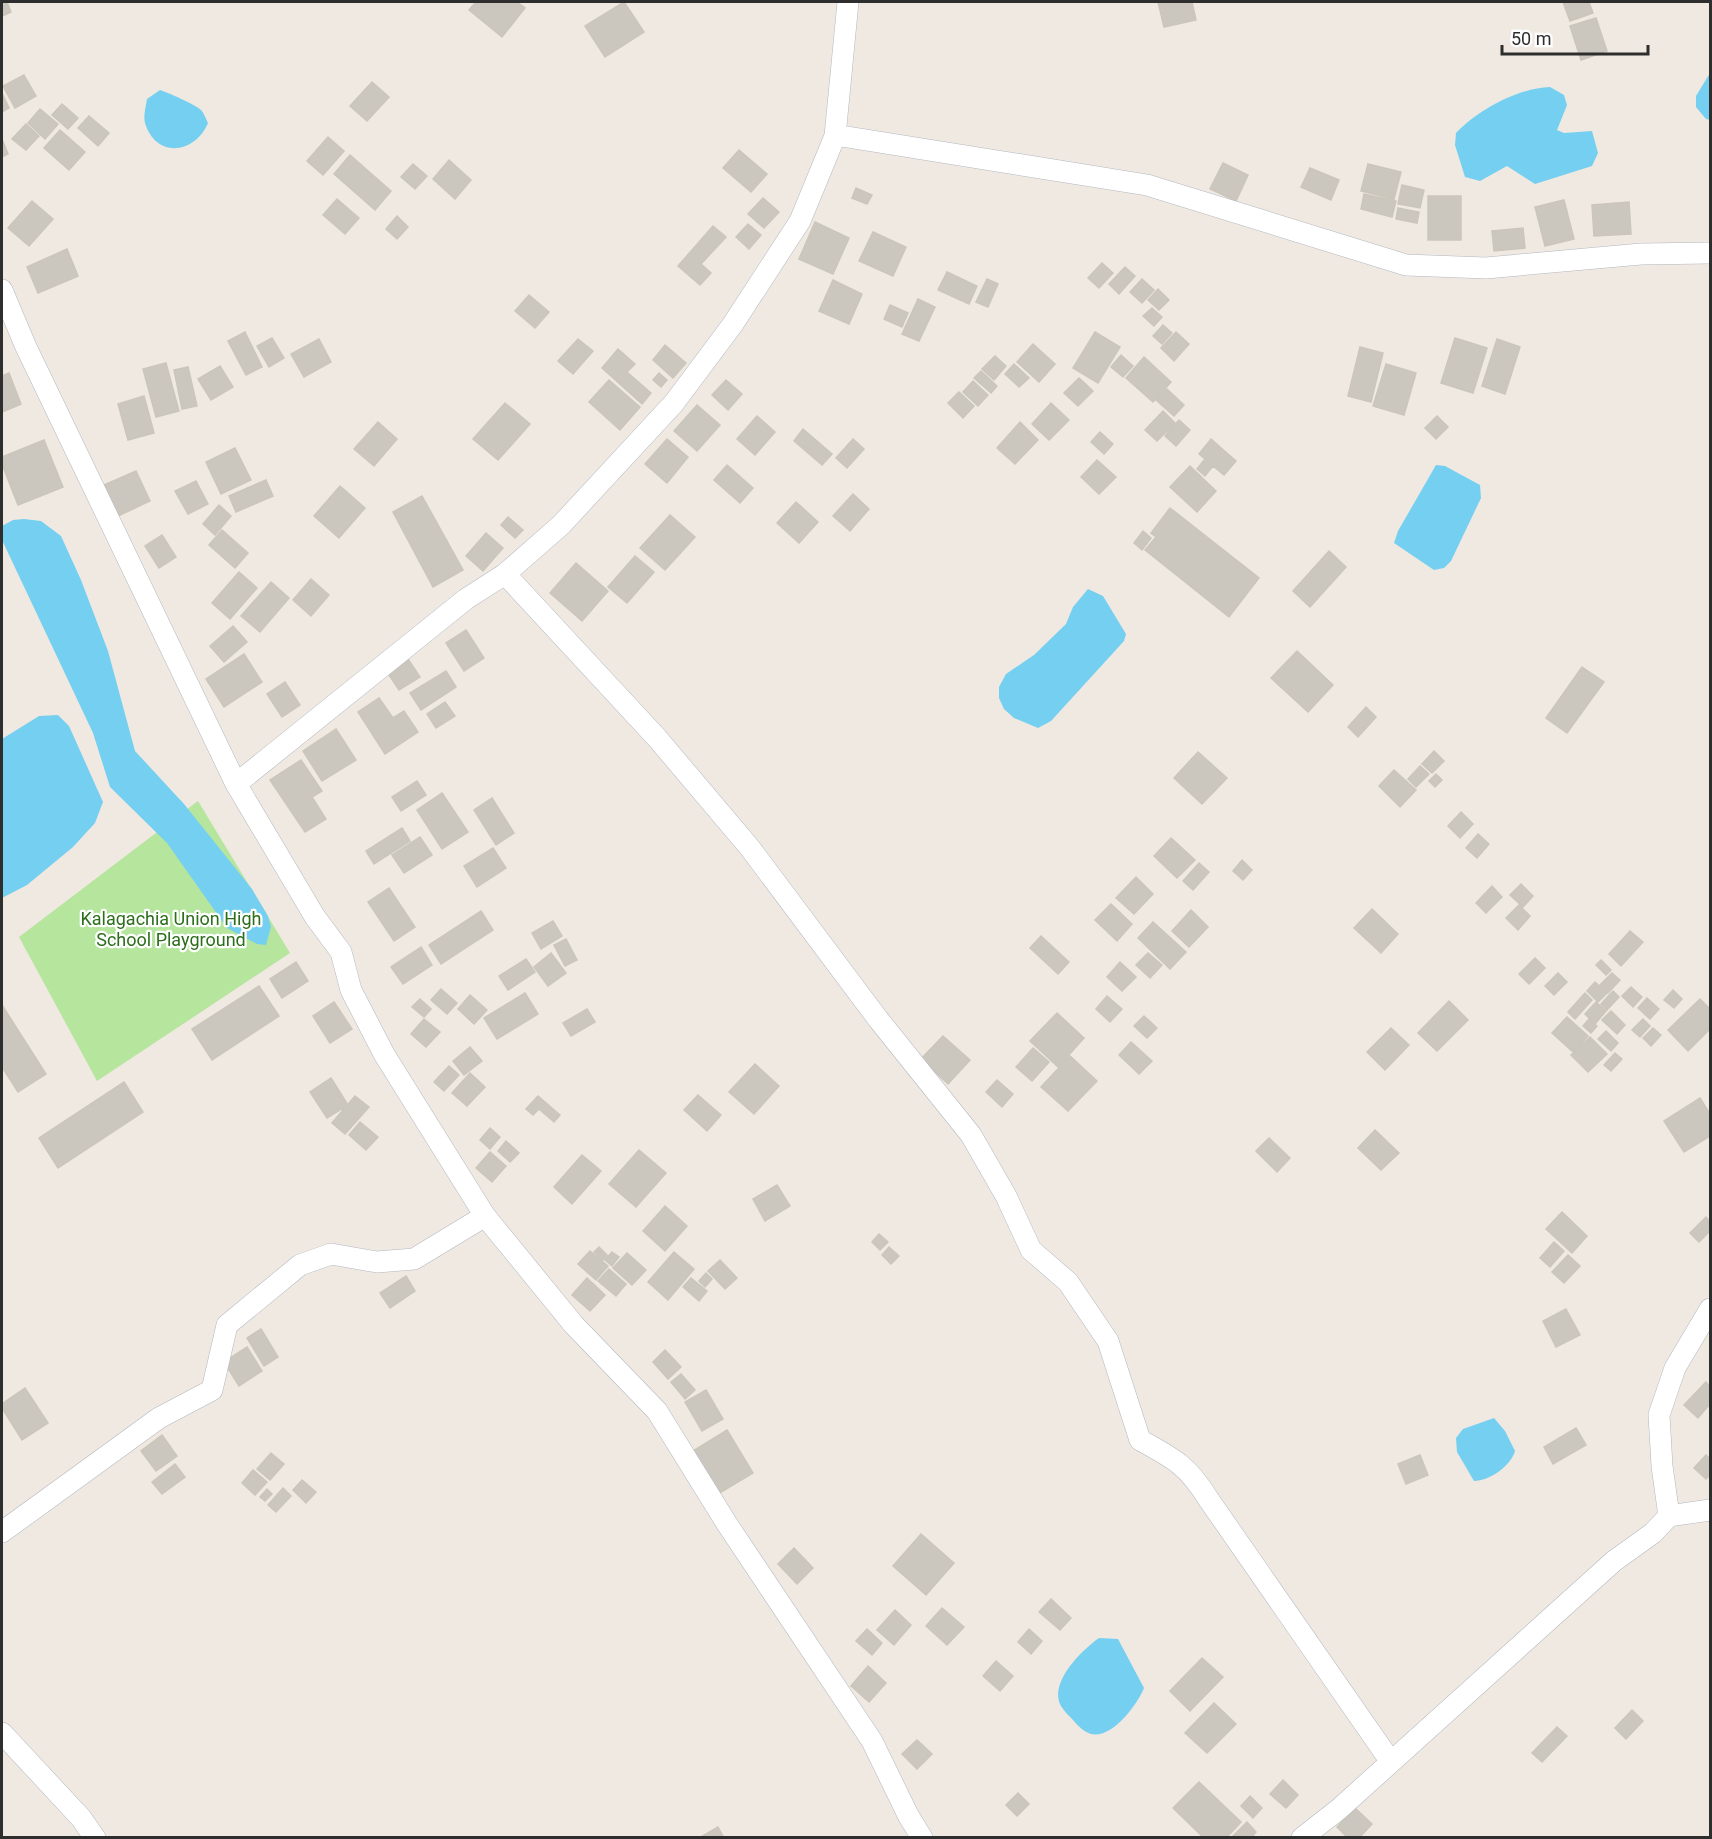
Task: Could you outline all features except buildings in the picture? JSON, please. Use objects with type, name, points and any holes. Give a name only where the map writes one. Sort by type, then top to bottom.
[{"type":"street","points":[[236,784],[466,599],[505,574],[561,525],[675,403],[734,324],[800,221],[835,135],[848,2]]},
{"type":"street","points":[[835,135],[1147,185],[1406,265],[1486,268],[1641,254],[1710,253]]},
{"type":"street","points":[[2,290],[26,347],[236,784],[315,917],[341,952],[351,990],[384,1054],[485,1216],[574,1325],[657,1411],[727,1524],[872,1742],[922,1838]]},
{"type":"street","points":[[505,574],[657,738],[750,848],[878,1019],[971,1135],[1006,1196],[1031,1250],[1068,1282],[1108,1341],[1140,1440],[1173,1458],[1196,1478],[1390,1762]]},
{"type":"street","points":[[2,1532],[159,1418],[212,1390],[227,1325],[300,1265],[331,1254],[377,1262],[414,1259],[485,1216]]},
{"type":"street","points":[[1669,1516],[1662,1466],[1659,1415],[1675,1368],[1710,1309]]},
{"type":"street","points":[[1302,1838],[1339,1809],[1614,1561],[1653,1533],[1669,1516],[1710,1510]]},
{"type":"street","points":[[2,1734],[81,1818],[95,1838]]},
{"type":"green space","name":"Kalagachia Union High School Playground","points":[[198,801],[290,953],[97,1081],[19,937]]},
{"type":"water","points":[[1710,73],[1710,120],[1706,119],[1696,107],[1696,96]]},
{"type":"water","points":[[1550,87],[1564,95],[1567,105],[1557,130],[1564,133],[1592,131],[1598,153],[1592,166],[1535,184],[1507,166],[1480,181],[1465,177],[1455,145],[1456,133],[1475,116],[1499,102],[1525,91]]},
{"type":"water","points":[[160,90],[201,110],[208,123],[194,141],[185,146],[166,147],[150,135],[144,114],[147,99]]},
{"type":"water","points":[[1436,465],[1445,466],[1480,485],[1481,498],[1451,561],[1444,568],[1434,570],[1394,543],[1398,531]]},
{"type":"water","points":[[13,520],[41,521],[61,536],[81,580],[108,651],[135,751],[184,804],[252,889],[268,916],[271,927],[266,945],[257,944],[227,928],[167,843],[110,787],[93,733],[2,540],[2,526]]},
{"type":"water","points":[[1088,589],[1103,596],[1126,634],[1124,641],[1051,721],[1038,728],[1014,718],[1004,709],[999,698],[999,687],[1006,674],[1034,655],[1066,624],[1073,607]]},
{"type":"water","points":[[58,715],[69,726],[103,802],[95,823],[73,847],[27,885],[2,898],[2,739],[39,716]]},
{"type":"water","points":[[1494,1418],[1505,1431],[1515,1451],[1513,1457],[1499,1472],[1474,1481],[1457,1452],[1456,1438],[1463,1429]]},
{"type":"water","points":[[1099,1638],[1118,1639],[1144,1688],[1130,1711],[1115,1726],[1099,1734],[1091,1734],[1081,1728],[1067,1713],[1058,1697],[1059,1687],[1069,1668],[1084,1650]]}]
